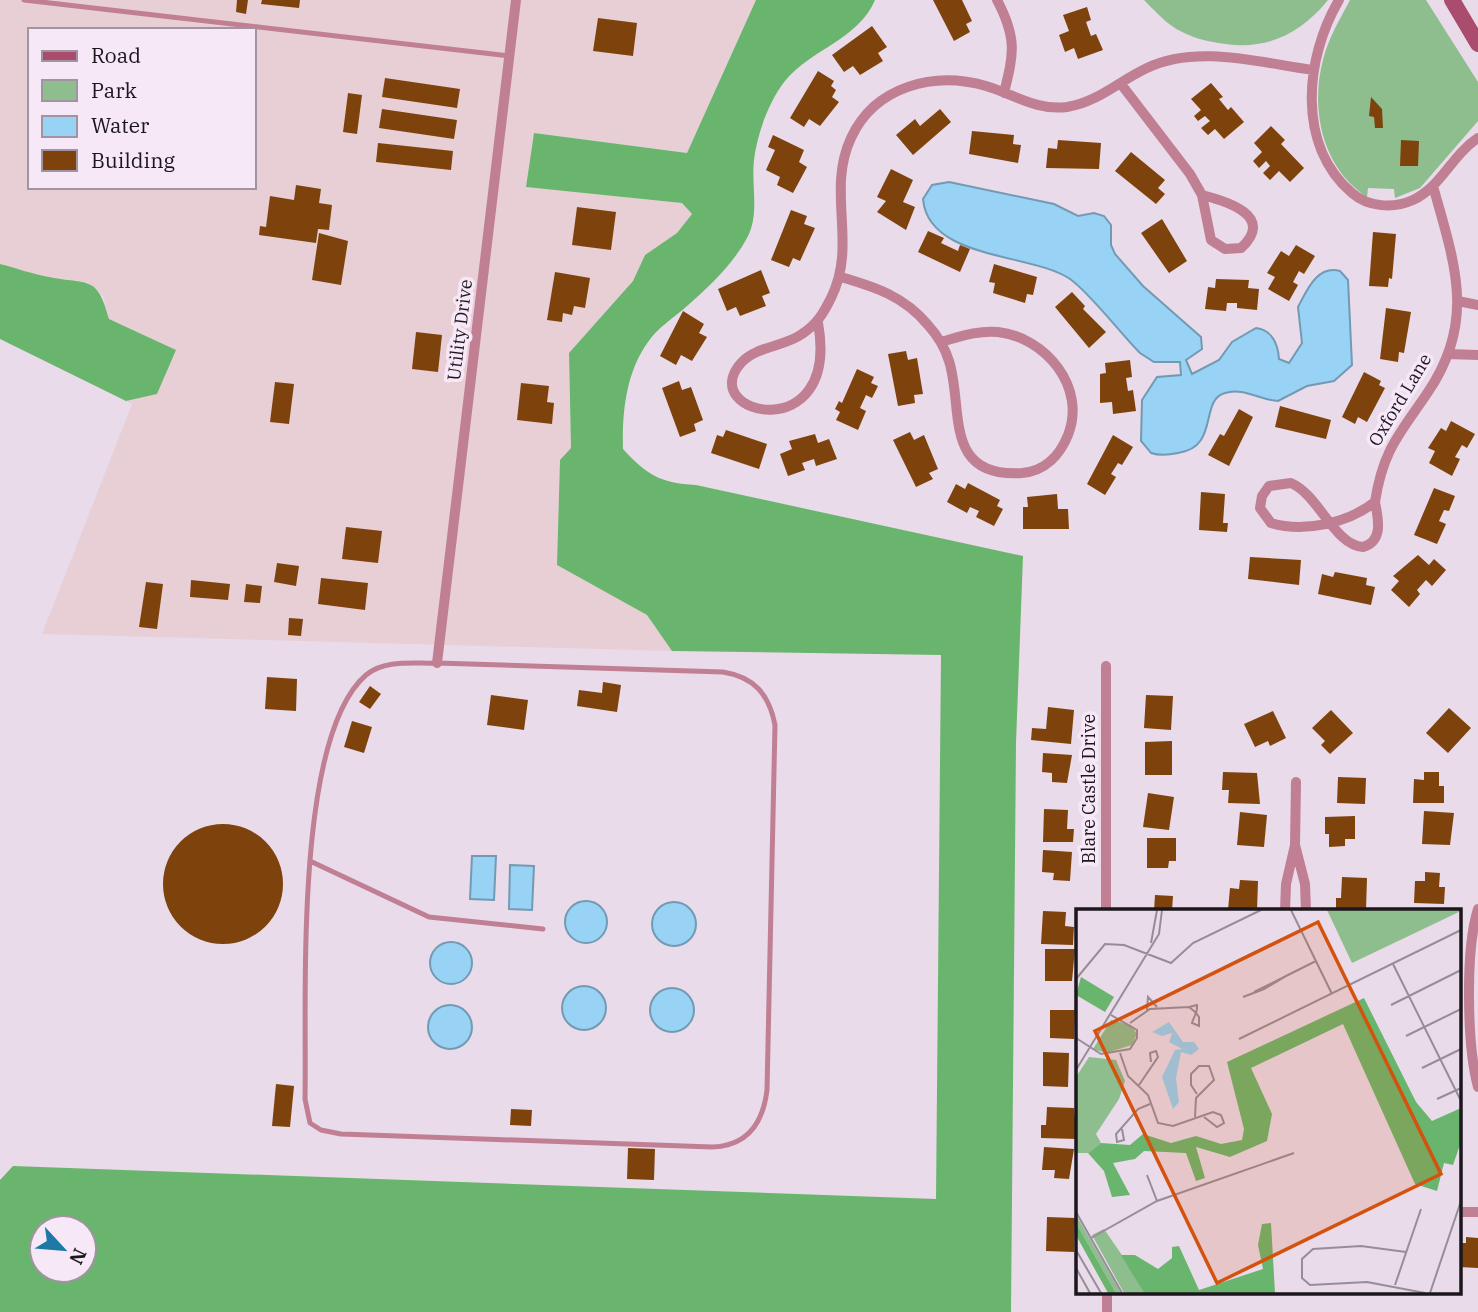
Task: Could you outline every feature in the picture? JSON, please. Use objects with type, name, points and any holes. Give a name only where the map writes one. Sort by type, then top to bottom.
[{"type":"street","name":"Utility Drive","points":[[438,663],[516,0]]},
{"type":"street","points":[[997,0],[1011,27],[1014,53],[1004,93]]},
{"type":"street","points":[[1339,0],[1326,24],[1313,70],[1312,115],[1316,136],[1327,164],[1345,187],[1367,202],[1388,206],[1413,200],[1433,187],[1461,150],[1478,138]]},
{"type":"street","points":[[1452,0],[1478,44]]},
{"type":"street","points":[[818,323],[822,363],[806,394],[787,406],[772,410],[759,410],[741,402],[733,386],[733,377],[742,361],[761,351],[787,343],[818,323],[841,277],[845,255],[841,174],[851,137],[862,121],[890,94],[924,82],[955,80],[1036,105],[1066,107],[1101,96],[1146,68],[1188,57],[1245,60],[1313,70]]},
{"type":"street","points":[[1121,84],[1182,162],[1202,195],[1211,240],[1225,249],[1241,248],[1250,236],[1252,227],[1244,211],[1226,201],[1202,195]]},
{"type":"street","name":"Oxford Lane","points":[[1332,522],[1350,544],[1357,547],[1369,545],[1378,529],[1375,502],[1390,446],[1440,374],[1448,354],[1458,301],[1456,269],[1433,187]]},
{"type":"street","points":[[841,277],[875,287],[906,303],[941,342],[952,376],[958,431],[970,454],[990,467],[1010,472],[1036,471],[1047,465],[1064,445],[1072,418],[1070,393],[1053,360],[1033,344],[1002,333],[982,332],[941,342]]},
{"type":"street","points":[[1458,301],[1478,305]]},
{"type":"street","points":[[1448,354],[1478,355]]},
{"type":"street","points":[[1332,522],[1304,491],[1291,483],[1276,483],[1262,496],[1261,514],[1271,523],[1290,526],[1332,522],[1353,516],[1375,502]]},
{"type":"street","name":"Blare Castle Drive","points":[[1106,666],[1107,909]]},
{"type":"street","points":[[1296,782],[1296,845],[1305,884],[1306,909]]},
{"type":"street","points":[[1285,909],[1287,872],[1296,845]]},
{"type":"street","points":[[1478,909],[1471,949],[1472,1048],[1478,1087]]},
{"type":"street","points":[[1460,1212],[1478,1212]]},
{"type":"street","points":[[1107,1294],[1107,1312]]},
{"type":"lane","points":[[24,0],[510,56]]},
{"type":"lane","points":[[438,663],[723,672],[749,680],[763,692],[775,725],[767,1090],[758,1124],[743,1140],[731,1145],[712,1147],[341,1134],[315,1127],[307,1117],[305,1100],[310,861],[313,810],[322,768],[340,715],[352,692],[376,668],[389,664],[438,663]]},
{"type":"lane","points":[[310,861],[429,917],[543,929]]},
{"type":"shaded area","points":[[0,0],[756,0],[687,153],[534,133],[526,186],[682,203],[692,214],[677,233],[645,255],[633,281],[569,353],[571,448],[560,460],[557,565],[647,615],[672,651],[42,634],[132,404],[126,401],[157,394],[176,350],[109,319],[103,296],[87,282],[49,278],[0,264]]},
{"type":"green space","points":[[756,0],[875,0],[857,25],[796,70],[774,98],[761,129],[756,150],[751,229],[735,257],[720,275],[656,332],[641,354],[627,393],[623,449],[639,465],[663,480],[1023,556],[1016,743],[1011,1312],[0,1312],[0,1180],[13,1166],[936,1199],[941,655],[672,651],[647,615],[557,565],[560,460],[571,448],[569,353],[633,281],[645,255],[677,233],[692,214],[682,203],[526,187],[534,133],[687,153]]},
{"type":"green space","points":[[1144,0],[1328,0],[1291,33],[1262,43],[1230,45],[1197,38],[1176,29]]},
{"type":"green space","points":[[1350,0],[1426,0],[1478,82],[1478,121],[1420,188],[1395,198],[1394,189],[1368,188],[1367,197],[1352,185],[1339,170],[1323,136],[1319,117],[1319,79],[1331,37]]},
{"type":"green space","points":[[0,264],[43,276],[89,284],[100,295],[109,319],[176,350],[157,394],[126,401],[0,339]]},
{"type":"water","points":[[949,182],[1054,204],[1078,216],[1094,213],[1104,216],[1111,225],[1111,245],[1115,254],[1143,286],[1201,337],[1202,349],[1186,360],[1192,374],[1219,360],[1232,342],[1256,328],[1270,335],[1276,343],[1279,359],[1289,363],[1302,343],[1298,307],[1305,293],[1319,275],[1332,270],[1340,271],[1348,280],[1352,365],[1334,381],[1307,386],[1278,401],[1245,393],[1225,393],[1217,397],[1204,433],[1191,449],[1168,455],[1151,453],[1141,441],[1142,400],[1157,377],[1181,375],[1180,362],[1154,362],[1140,353],[1070,279],[1032,264],[984,252],[943,234],[929,219],[923,199],[932,185]]},
{"type":"water","points":[[472,856],[496,856],[494,900],[470,899]]},
{"type":"water","points":[[510,865],[534,866],[532,910],[509,909]]},
{"type":"water","points":[[586,901],[601,907],[607,922],[601,937],[586,943],[571,937],[565,922],[571,907]]},
{"type":"water","points":[[674,902],[689,909],[696,924],[689,939],[674,946],[659,939],[652,924],[659,909]]},
{"type":"water","points":[[451,942],[466,948],[472,963],[466,978],[451,984],[436,978],[430,963],[436,948]]},
{"type":"water","points":[[584,986],[599,993],[606,1008],[599,1023],[584,1030],[569,1023],[562,1008],[569,993]]},
{"type":"water","points":[[672,988],[687,995],[694,1010],[687,1025],[672,1032],[657,1025],[650,1010],[657,995]]},
{"type":"water","points":[[450,1005],[465,1012],[472,1027],[465,1042],[450,1049],[435,1042],[428,1027],[435,1012]]},
{"type":"building","points":[[237,0],[248,0],[246,14],[236,12]]},
{"type":"building","points":[[262,0],[300,0],[299,8],[261,4]]},
{"type":"building","points":[[933,0],[962,0],[972,21],[966,24],[970,32],[954,41]]},
{"type":"building","points":[[1087,7],[1091,20],[1086,22],[1091,36],[1096,34],[1103,50],[1078,59],[1074,48],[1065,52],[1059,35],[1069,31],[1063,15]]},
{"type":"building","points":[[598,18],[637,23],[633,56],[593,51]]},
{"type":"building","points":[[872,26],[887,47],[878,53],[883,61],[860,75],[853,66],[844,72],[832,55]]},
{"type":"building","points":[[818,71],[834,81],[831,86],[836,90],[832,97],[839,102],[820,126],[809,119],[804,127],[790,118]]},
{"type":"building","points":[[385,78],[460,89],[457,108],[382,97]]},
{"type":"building","points":[[1211,83],[1223,97],[1219,99],[1228,110],[1231,107],[1244,122],[1224,139],[1215,129],[1208,135],[1201,128],[1210,121],[1205,116],[1198,121],[1194,116],[1201,110],[1191,99]]},
{"type":"building","points":[[348,93],[362,95],[357,134],[343,132]]},
{"type":"building","points":[[1371,97],[1382,109],[1383,128],[1375,128],[1374,117],[1369,116]]},
{"type":"building","points":[[382,109],[457,120],[454,139],[379,128]]},
{"type":"building","points":[[940,109],[951,122],[913,155],[896,135],[915,119],[920,126]]},
{"type":"building","points":[[1271,126],[1285,140],[1281,144],[1304,168],[1290,182],[1279,171],[1270,180],[1263,173],[1270,166],[1266,161],[1259,168],[1253,161],[1262,152],[1254,143]]},
{"type":"building","points":[[972,131],[1014,135],[1013,144],[1021,145],[1018,163],[969,154]]},
{"type":"building","points":[[773,135],[804,150],[799,162],[807,167],[793,193],[777,185],[780,177],[766,170],[775,150],[768,147]]},
{"type":"building","points":[[1058,140],[1101,143],[1099,169],[1046,168],[1048,148],[1057,149]]},
{"type":"building","points":[[1401,140],[1419,141],[1418,166],[1400,166]]},
{"type":"building","points":[[378,143],[453,151],[451,170],[376,162]]},
{"type":"building","points":[[1131,152],[1165,180],[1158,188],[1165,194],[1156,204],[1115,171]]},
{"type":"building","points":[[891,169],[913,180],[903,202],[915,207],[906,230],[877,212],[886,201],[877,197]]},
{"type":"building","points":[[296,185],[321,189],[319,203],[332,205],[329,230],[318,229],[316,243],[259,235],[260,226],[266,227],[270,196],[294,200]]},
{"type":"building","points":[[577,207],[616,212],[611,250],[572,245]]},
{"type":"building","points":[[791,210],[807,216],[804,224],[815,228],[800,261],[793,258],[789,267],[771,260]]},
{"type":"building","points":[[1162,219],[1187,261],[1169,273],[1141,233]]},
{"type":"building","points":[[928,231],[944,238],[941,243],[958,251],[960,245],[970,249],[960,272],[918,252]]},
{"type":"building","points":[[1373,232],[1396,234],[1392,279],[1389,278],[1388,287],[1369,286]]},
{"type":"building","points":[[319,233],[348,241],[341,285],[312,280]]},
{"type":"building","points":[[1296,245],[1315,256],[1304,274],[1299,271],[1293,282],[1298,285],[1289,301],[1268,289],[1275,277],[1267,273],[1281,251],[1289,256]]},
{"type":"building","points":[[994,264],[1037,277],[1033,295],[1027,294],[1025,303],[993,293],[995,283],[989,282]]},
{"type":"building","points":[[761,270],[770,293],[762,296],[766,306],[740,316],[736,307],[727,311],[718,289]]},
{"type":"building","points":[[555,272],[590,278],[585,308],[574,306],[572,315],[563,313],[562,322],[547,320]]},
{"type":"building","points":[[1216,279],[1249,280],[1248,288],[1259,289],[1257,310],[1237,308],[1237,303],[1227,303],[1226,311],[1205,309],[1208,287],[1215,288]]},
{"type":"building","points":[[1072,292],[1085,306],[1083,309],[1106,332],[1089,348],[1055,307]]},
{"type":"building","points":[[1386,308],[1411,312],[1404,353],[1399,352],[1398,362],[1380,359]]},
{"type":"building","points":[[683,311],[704,324],[699,333],[707,337],[692,361],[681,355],[676,365],[660,356]]},
{"type":"building","points":[[416,332],[442,335],[438,372],[412,369]]},
{"type":"building","points":[[906,351],[908,360],[917,358],[923,394],[914,395],[915,403],[898,406],[888,354]]},
{"type":"building","points":[[1130,360],[1132,377],[1126,378],[1128,391],[1133,390],[1136,411],[1113,414],[1112,402],[1100,403],[1100,374],[1106,373],[1105,363]]},
{"type":"building","points":[[857,369],[874,377],[871,383],[878,386],[872,398],[866,395],[860,408],[866,411],[858,430],[836,420],[840,412],[835,409],[839,401],[842,403]]},
{"type":"building","points":[[1364,372],[1381,381],[1379,385],[1385,388],[1367,422],[1358,417],[1355,424],[1342,417]]},
{"type":"building","points":[[679,381],[682,390],[691,387],[703,420],[694,424],[696,431],[680,437],[662,388]]},
{"type":"building","points":[[275,382],[294,384],[289,424],[270,422]]},
{"type":"building","points":[[521,383],[549,386],[547,402],[554,403],[552,424],[517,420]]},
{"type":"building","points":[[1280,406],[1331,420],[1326,439],[1275,427]]},
{"type":"building","points":[[1239,409],[1253,417],[1229,466],[1208,455],[1220,434],[1224,436]]},
{"type":"building","points":[[1451,421],[1475,434],[1467,448],[1462,445],[1455,457],[1460,459],[1452,476],[1429,463],[1435,451],[1428,448],[1441,428],[1446,431]]},
{"type":"building","points":[[726,430],[767,444],[759,469],[711,453],[717,435],[723,437]]},
{"type":"building","points":[[910,432],[914,440],[924,435],[938,469],[929,473],[933,479],[916,487],[893,440]]},
{"type":"building","points":[[815,434],[818,443],[829,439],[837,459],[816,466],[814,459],[802,463],[805,470],[788,476],[780,454],[792,449],[789,441]]},
{"type":"building","points":[[1113,435],[1133,447],[1122,465],[1118,463],[1111,474],[1116,477],[1105,495],[1087,484]]},
{"type":"building","points":[[968,483],[1000,500],[997,506],[1003,509],[994,526],[976,517],[979,511],[970,507],[967,513],[947,502],[956,484],[965,489]]},
{"type":"building","points":[[1434,488],[1455,496],[1449,511],[1444,510],[1439,521],[1446,524],[1437,544],[1414,535]]},
{"type":"building","points":[[1201,492],[1225,494],[1223,523],[1228,523],[1227,532],[1199,530]]},
{"type":"building","points":[[1057,494],[1058,509],[1068,509],[1069,529],[1023,529],[1023,507],[1028,507],[1027,497]]},
{"type":"building","points":[[346,527],[382,531],[378,563],[342,559]]},
{"type":"building","points":[[1418,555],[1429,565],[1434,559],[1446,570],[1432,586],[1426,580],[1417,590],[1420,594],[1409,607],[1391,590],[1399,581],[1393,576]]},
{"type":"building","points":[[1250,557],[1301,560],[1299,585],[1248,579]]},
{"type":"building","points":[[277,563],[299,566],[296,586],[274,582]]},
{"type":"building","points":[[1335,572],[1367,578],[1366,585],[1375,587],[1371,605],[1318,594],[1322,574],[1333,577]]},
{"type":"building","points":[[321,578],[368,583],[365,610],[318,604]]},
{"type":"building","points":[[191,580],[230,584],[228,600],[190,597]]},
{"type":"building","points":[[146,582],[163,584],[157,629],[139,627]]},
{"type":"building","points":[[246,584],[262,586],[260,603],[244,602]]},
{"type":"building","points":[[289,618],[303,619],[301,636],[288,635]]},
{"type":"building","points":[[267,677],[297,679],[296,711],[265,709]]},
{"type":"building","points":[[603,682],[621,685],[617,712],[577,706],[579,690],[602,693]]},
{"type":"building","points":[[370,686],[381,694],[370,709],[359,702]]},
{"type":"building","points":[[491,695],[528,700],[524,730],[487,725]]},
{"type":"building","points":[[1146,695],[1173,696],[1171,730],[1144,728]]},
{"type":"building","points":[[1048,707],[1074,710],[1071,744],[1031,740],[1032,728],[1046,729]]},
{"type":"building","points":[[1449,708],[1471,728],[1448,753],[1426,733]]},
{"type":"building","points":[[1331,710],[1353,733],[1330,754],[1321,745],[1325,741],[1312,728]]},
{"type":"building","points":[[1273,711],[1286,738],[1270,746],[1268,741],[1255,747],[1244,724]]},
{"type":"building","points":[[352,721],[372,727],[364,753],[344,747]]},
{"type":"building","points":[[1172,741],[1172,775],[1145,775],[1145,742]]},
{"type":"building","points":[[1043,753],[1072,755],[1067,783],[1052,782],[1052,773],[1042,772]]},
{"type":"building","points":[[1223,772],[1257,773],[1260,804],[1228,803],[1229,790],[1222,790]]},
{"type":"building","points":[[1424,772],[1439,772],[1439,786],[1444,786],[1444,803],[1413,803],[1414,779],[1424,780]]},
{"type":"building","points":[[1338,777],[1366,778],[1365,804],[1337,803]]},
{"type":"building","points":[[1148,793],[1174,797],[1169,830],[1143,827]]},
{"type":"building","points":[[1044,809],[1068,810],[1067,829],[1074,829],[1073,842],[1043,842]]},
{"type":"building","points":[[1424,811],[1454,813],[1450,845],[1422,844]]},
{"type":"building","points":[[1240,812],[1267,815],[1264,847],[1237,845]]},
{"type":"building","points":[[1355,816],[1355,839],[1345,839],[1345,846],[1329,847],[1329,834],[1325,834],[1325,817]]},
{"type":"building","points":[[223,824],[246,829],[265,842],[278,861],[283,884],[278,907],[265,926],[246,939],[223,944],[200,939],[181,926],[168,907],[163,884],[168,861],[181,842],[200,829]]},
{"type":"building","points":[[1147,838],[1176,838],[1176,861],[1169,861],[1168,868],[1147,868]]},
{"type":"building","points":[[1043,850],[1072,852],[1070,881],[1053,880],[1054,873],[1042,872]]},
{"type":"building","points":[[1425,872],[1440,873],[1439,887],[1445,887],[1444,904],[1414,903],[1415,881],[1425,881]]},
{"type":"building","points":[[1342,877],[1367,878],[1366,909],[1336,909],[1336,898],[1341,898]]},
{"type":"building","points":[[1240,880],[1258,881],[1257,909],[1228,909],[1230,888],[1239,889]]},
{"type":"building","points":[[1155,895],[1173,896],[1172,909],[1154,909]]},
{"type":"building","points":[[1043,911],[1066,912],[1065,926],[1074,927],[1073,945],[1041,944]]},
{"type":"building","points":[[1045,949],[1075,949],[1072,981],[1045,981]]},
{"type":"building","points":[[1050,1010],[1075,1010],[1074,1039],[1050,1038]]},
{"type":"building","points":[[1043,1052],[1069,1053],[1068,1087],[1043,1086]]},
{"type":"building","points":[[276,1084],[294,1086],[290,1127],[272,1126]]},
{"type":"building","points":[[1047,1107],[1074,1108],[1076,1139],[1041,1138],[1041,1125],[1046,1125]]},
{"type":"building","points":[[511,1109],[532,1110],[531,1126],[510,1125]]},
{"type":"building","points":[[1044,1147],[1074,1149],[1069,1179],[1054,1178],[1055,1170],[1042,1170]]},
{"type":"building","points":[[628,1148],[655,1149],[654,1180],[627,1179]]},
{"type":"building","points":[[1047,1217],[1075,1218],[1074,1252],[1046,1251]]},
{"type":"building","points":[[1466,1237],[1478,1238],[1478,1268],[1460,1267],[1460,1243],[1466,1243]]}]
